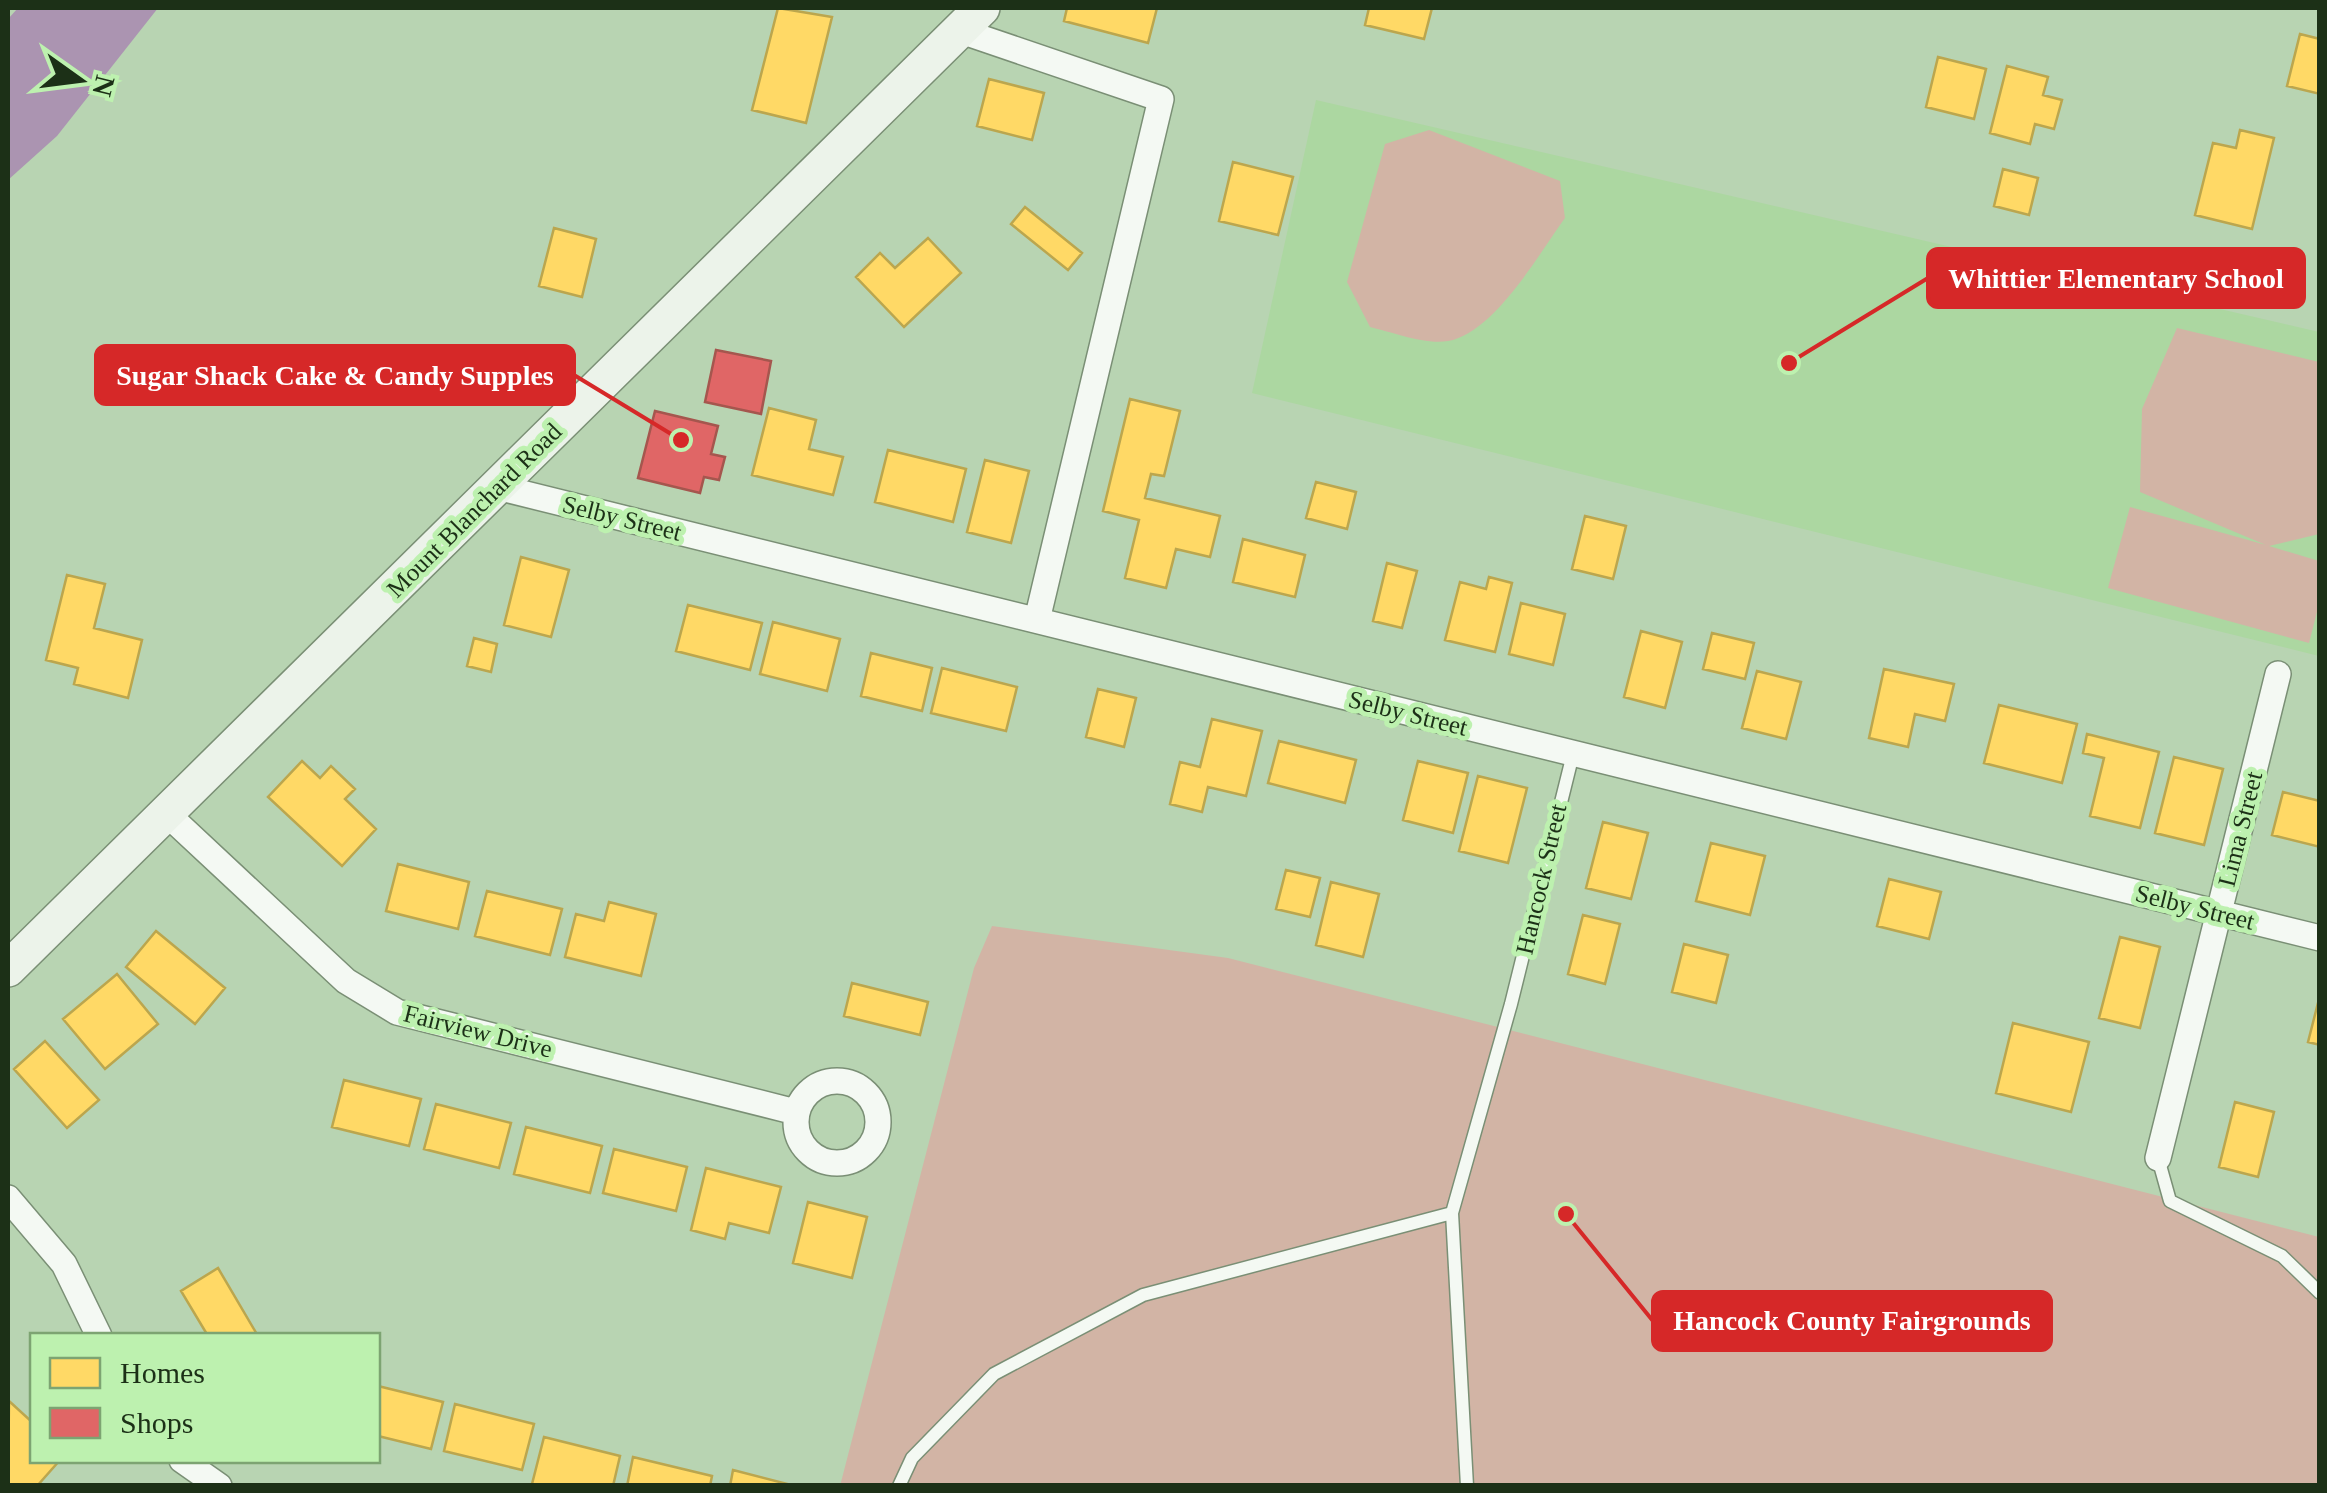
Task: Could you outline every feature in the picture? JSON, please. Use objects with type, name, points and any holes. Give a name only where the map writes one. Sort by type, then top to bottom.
[{"type":"main road","name":"Mount Blanchard Road","points":[[8,970],[972,19]]},
{"type":"street","points":[[972,19],[1162,99],[1037,620]]},
{"type":"street","name":"Selby Street","points":[[497,488],[2320,938]]},
{"type":"street","name":"Lima Street","points":[[2158,1158],[2278,674]]},
{"type":"street","name":"Fairview Drive","points":[[166,813],[346,981],[397,1012],[796,1112]]},
{"type":"street","points":[[8,1198],[64,1264],[98,1333]]},
{"type":"street","points":[[186,1463],[219,1486]]},
{"type":"lane","name":"Hancock Street","points":[[1467,1486],[1452,1213],[1512,1004],[1573,754]]},
{"type":"lane","points":[[2158,1158],[2170,1201],[2282,1256],[2320,1293]]},
{"type":"lane","points":[[899,1486],[912,1458],[994,1374],[1143,1295],[1452,1213]]},
{"type":"shaded area","points":[[18,8],[158,8],[57,136],[8,180],[8,19]]},
{"type":"shaded area","points":[[1316,100],[2319,332],[2319,656],[1252,393]]},
{"type":"shaded area","points":[[1429,130],[1560,181],[1565,218],[1514,290],[1482,324],[1465,335],[1439,342],[1370,327],[1347,282],[1385,144]]},
{"type":"shaded area","points":[[2177,328],[2319,362],[2319,534],[2269,546],[2319,561],[2319,604],[2309,643],[2108,588],[2130,507],[2266,545],[2140,492],[2142,409]]},
{"type":"shaded area","points":[[992,926],[1228,958],[2319,1237],[2319,1485],[840,1486],[974,968]]},
{"type":"building: Homes","points":[[778,8],[832,17],[806,123],[752,110]]},
{"type":"building: Homes","points":[[1067,8],[1157,8],[1148,43],[1064,21]]},
{"type":"building: Homes","points":[[1369,8],[1432,8],[1424,39],[1365,25]]},
{"type":"building: Homes","points":[[2300,34],[2320,39],[2320,94],[2287,86]]},
{"type":"building: Homes","points":[[1938,57],[1986,69],[1974,119],[1926,107]]},
{"type":"building: Homes","points":[[2007,66],[2048,77],[2043,95],[2062,100],[2054,129],[2035,124],[2030,144],[1990,133]]},
{"type":"building: Homes","points":[[989,79],[1044,93],[1032,140],[977,126]]},
{"type":"building: Homes","points":[[2240,130],[2274,138],[2252,229],[2195,215],[2213,143],[2236,148]]},
{"type":"building: Homes","points":[[1233,162],[1293,177],[1278,235],[1219,221]]},
{"type":"building: Homes","points":[[2003,169],[2038,178],[2029,215],[1994,206]]},
{"type":"building: Homes","points":[[1025,207],[1082,253],[1068,270],[1011,224]]},
{"type":"building: Homes","points":[[554,228],[596,239],[582,297],[539,286]]},
{"type":"building: Homes","points":[[928,238],[961,273],[904,327],[856,277],[880,253],[895,268]]},
{"type":"building: Homes","points":[[1130,399],[1180,411],[1164,476],[1151,474],[1145,498],[1220,516],[1210,557],[1176,549],[1166,588],[1125,578],[1139,520],[1103,511]]},
{"type":"building: Homes","points":[[769,408],[816,420],[809,449],[843,457],[833,495],[752,475]]},
{"type":"building: Homes","points":[[888,450],[966,469],[953,522],[875,502]]},
{"type":"building: Homes","points":[[985,460],[1029,471],[1011,543],[967,532]]},
{"type":"building: Homes","points":[[1316,482],[1356,492],[1347,529],[1306,518]]},
{"type":"building: Homes","points":[[1585,516],[1626,526],[1613,579],[1572,569]]},
{"type":"building: Homes","points":[[1243,539],[1305,555],[1295,597],[1233,582]]},
{"type":"building: Homes","points":[[521,557],[569,570],[551,637],[504,625]]},
{"type":"building: Homes","points":[[1387,563],[1417,571],[1402,628],[1373,621]]},
{"type":"building: Homes","points":[[67,575],[105,584],[94,628],[142,640],[128,698],[74,684],[78,668],[46,660]]},
{"type":"building: Homes","points":[[1489,577],[1512,583],[1495,652],[1445,640],[1460,582],[1486,589]]},
{"type":"building: Homes","points":[[1521,603],[1565,614],[1553,665],[1509,654]]},
{"type":"building: Homes","points":[[688,605],[762,623],[750,670],[676,651]]},
{"type":"building: Homes","points":[[773,622],[840,639],[827,691],[760,674]]},
{"type":"building: Homes","points":[[1641,631],[1682,642],[1665,708],[1624,697]]},
{"type":"building: Homes","points":[[1712,633],[1754,643],[1745,679],[1703,669]]},
{"type":"building: Homes","points":[[474,638],[497,644],[491,672],[467,666]]},
{"type":"building: Homes","points":[[871,653],[932,668],[922,711],[861,696]]},
{"type":"building: Homes","points":[[942,668],[1017,687],[1006,731],[931,713]]},
{"type":"building: Homes","points":[[1884,669],[1954,684],[1945,721],[1915,714],[1908,747],[1869,738]]},
{"type":"building: Homes","points":[[1757,671],[1801,682],[1786,739],[1742,728]]},
{"type":"building: Homes","points":[[1098,689],[1136,698],[1124,747],[1086,737]]},
{"type":"building: Homes","points":[[1999,705],[2077,724],[2062,783],[1984,763]]},
{"type":"building: Homes","points":[[1212,719],[1262,731],[1246,796],[1208,787],[1202,812],[1170,804],[1180,762],[1200,767]]},
{"type":"building: Homes","points":[[2087,734],[2159,752],[2140,828],[2090,816],[2104,758],[2083,753]]},
{"type":"building: Homes","points":[[1279,741],[1356,760],[1345,803],[1268,783]]},
{"type":"building: Homes","points":[[2174,757],[2223,769],[2204,845],[2155,833]]},
{"type":"building: Homes","points":[[302,761],[320,778],[331,766],[355,789],[345,799],[376,829],[342,866],[268,797]]},
{"type":"building: Homes","points":[[1418,761],[1468,773],[1453,833],[1403,820]]},
{"type":"building: Homes","points":[[1478,776],[1527,788],[1508,863],[1459,851]]},
{"type":"building: Homes","points":[[2283,792],[2320,801],[2320,847],[2272,835]]},
{"type":"building: Homes","points":[[1603,822],[1648,833],[1631,899],[1586,888]]},
{"type":"building: Homes","points":[[1711,843],[1765,856],[1750,915],[1696,901]]},
{"type":"building: Homes","points":[[398,864],[469,882],[458,929],[386,911]]},
{"type":"building: Homes","points":[[1286,870],[1320,878],[1310,917],[1276,909]]},
{"type":"building: Homes","points":[[1889,879],[1941,892],[1929,939],[1877,926]]},
{"type":"building: Homes","points":[[1331,882],[1379,894],[1363,957],[1316,945]]},
{"type":"building: Homes","points":[[487,891],[562,909],[550,955],[475,936]]},
{"type":"building: Homes","points":[[609,902],[656,914],[641,976],[565,957],[576,914],[604,921]]},
{"type":"building: Homes","points":[[1583,915],[1620,924],[1605,984],[1568,974]]},
{"type":"building: Homes","points":[[156,931],[225,988],[195,1024],[126,967]]},
{"type":"building: Homes","points":[[2120,937],[2160,947],[2140,1028],[2099,1018]]},
{"type":"building: Homes","points":[[1684,944],[1728,955],[1716,1003],[1672,992]]},
{"type":"building: Homes","points":[[117,974],[158,1024],[105,1069],[63,1019]]},
{"type":"building: Homes","points":[[852,983],[928,1002],[920,1035],[844,1016]]},
{"type":"building: Homes","points":[[2320,995],[2320,1045],[2308,1042]]},
{"type":"building: Homes","points":[[2013,1023],[2089,1042],[2071,1112],[1996,1093]]},
{"type":"building: Homes","points":[[45,1041],[99,1100],[67,1128],[14,1069]]},
{"type":"building: Homes","points":[[344,1080],[421,1099],[409,1146],[332,1127]]},
{"type":"building: Homes","points":[[2235,1102],[2274,1112],[2258,1177],[2219,1167]]},
{"type":"building: Homes","points":[[436,1104],[511,1123],[499,1168],[424,1149]]},
{"type":"building: Homes","points":[[526,1127],[602,1146],[590,1193],[514,1174]]},
{"type":"building: Homes","points":[[614,1149],[687,1167],[676,1211],[603,1193]]},
{"type":"building: Homes","points":[[706,1168],[781,1187],[769,1233],[729,1223],[725,1239],[691,1230]]},
{"type":"building: Homes","points":[[808,1202],[867,1217],[852,1278],[793,1263]]},
{"type":"building: Homes","points":[[218,1268],[256,1333],[206,1333],[181,1291]]},
{"type":"building: Homes","points":[[380,1386],[443,1402],[431,1449],[380,1436]]},
{"type":"building: Homes","points":[[9,1401],[30,1420],[30,1463],[57,1463],[37,1486],[8,1486]]},
{"type":"building: Homes","points":[[455,1404],[534,1424],[522,1470],[444,1451]]},
{"type":"building: Homes","points":[[544,1437],[620,1456],[613,1486],[532,1484]]},
{"type":"building: Homes","points":[[633,1457],[712,1476],[710,1486],[627,1486]]},
{"type":"building: Homes","points":[[733,1470],[795,1486],[730,1486]]},
{"type":"building: Shops","points":[[716,350],[771,361],[761,414],[705,402]]},
{"type":"building: Shops","points":[[655,411],[718,426],[711,454],[725,457],[719,480],[704,477],[700,493],[638,478]]},
{"type":"place","name":"Whittier Elementary School","points":[[1789,363]]},
{"type":"place","name":"Sugar Shack Cake & Candy Supples","points":[[681,440]]},
{"type":"place","name":"Hancock County Fairgrounds","points":[[1566,1214]]}]
